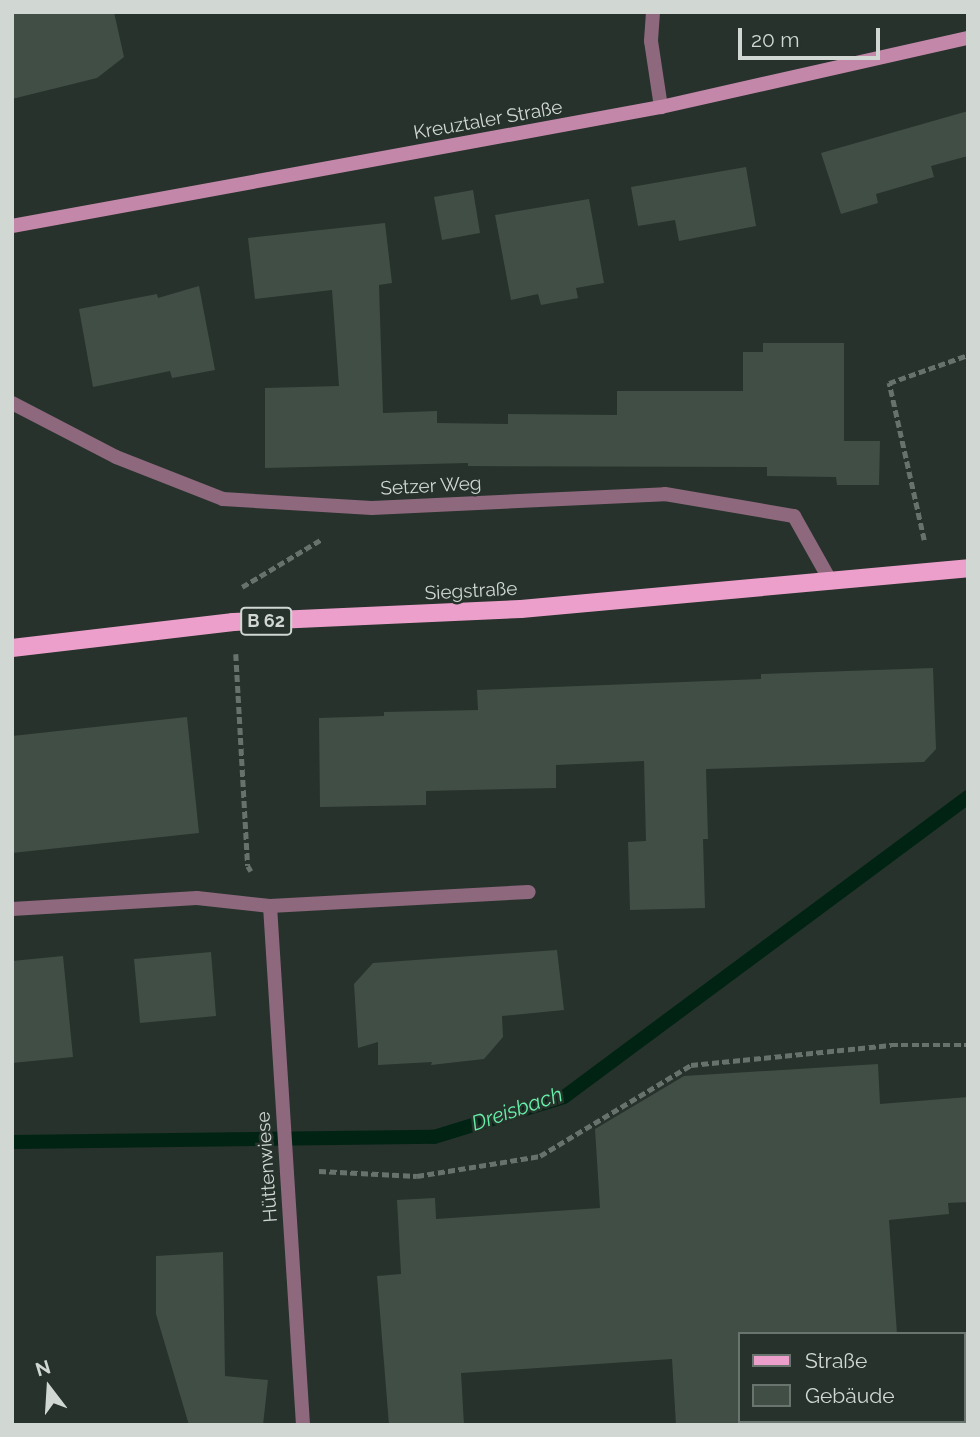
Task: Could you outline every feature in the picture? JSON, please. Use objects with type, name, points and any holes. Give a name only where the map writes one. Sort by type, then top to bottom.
[{"type":"main road","name":"Siegstraße","points":[[12,648],[233,622],[521,610],[968,570]]},
{"type":"street","points":[[653,12],[651,41],[661,107]]},
{"type":"street","name":"Kreuztaler Straße","points":[[12,226],[661,107],[968,38]]},
{"type":"street","name":"Setzer Weg","points":[[12,403],[116,457],[223,499],[372,508],[665,494],[794,516],[831,582]]},
{"type":"street","points":[[12,909],[197,898],[270,906],[529,892]]},
{"type":"street","name":"Hüttenwiese","points":[[270,906],[303,1425]]},
{"type":"path","points":[[931,572],[889,383],[968,355]]},
{"type":"path","points":[[270,906],[248,866],[233,622],[234,591],[372,508]]},
{"type":"path","points":[[287,1169],[417,1176],[540,1156],[691,1065],[891,1045],[968,1045]]},
{"type":"building","points":[[12,12],[114,12],[124,57],[97,78],[12,99]]},
{"type":"building","points":[[968,111],[968,156],[931,166],[934,177],[876,194],[878,203],[841,214],[821,153]]},
{"type":"building","points":[[746,167],[756,226],[679,241],[675,220],[638,226],[631,187]]},
{"type":"building","points":[[473,190],[480,233],[442,240],[434,197]]},
{"type":"building","points":[[589,199],[604,283],[576,288],[578,298],[541,305],[538,294],[511,300],[495,215]]},
{"type":"building","points":[[385,223],[392,283],[379,285],[383,413],[437,411],[437,423],[508,424],[508,414],[617,415],[617,391],[743,391],[743,352],[763,352],[763,343],[844,343],[844,441],[880,441],[879,485],[837,485],[836,477],[767,476],[767,467],[468,466],[468,463],[265,468],[265,388],[339,386],[332,290],[255,299],[248,238]]},
{"type":"building","points":[[199,286],[215,370],[172,378],[170,371],[93,387],[79,309],[157,294],[158,298]]},
{"type":"building","points":[[933,668],[936,749],[924,762],[706,769],[708,839],[703,839],[705,908],[630,910],[628,842],[646,841],[644,761],[556,765],[556,788],[426,791],[426,805],[320,807],[319,718],[384,716],[384,712],[478,710],[477,690],[761,679],[761,674]]},
{"type":"building","points":[[187,717],[199,833],[12,853],[12,736]]},
{"type":"building","points":[[557,950],[564,1010],[502,1016],[503,1037],[484,1059],[431,1065],[432,1062],[378,1065],[378,1042],[358,1048],[354,984],[373,963]]},
{"type":"building","points":[[211,952],[216,1016],[140,1023],[134,959]]},
{"type":"building","points":[[63,956],[73,1057],[12,1063],[12,961]]},
{"type":"building","points":[[878,1064],[880,1104],[968,1097],[968,1202],[948,1203],[949,1214],[889,1220],[897,1332],[738,1332],[740,1425],[676,1425],[672,1359],[461,1373],[464,1425],[389,1425],[377,1276],[401,1274],[397,1200],[435,1198],[436,1219],[600,1208],[595,1129],[684,1076]]},
{"type":"building","points":[[223,1252],[225,1376],[268,1380],[263,1425],[189,1425],[156,1314],[156,1256]]},
{"type":"waterway","name":"Dreisbach","points":[[12,1142],[434,1137],[564,1097],[968,797]]}]
